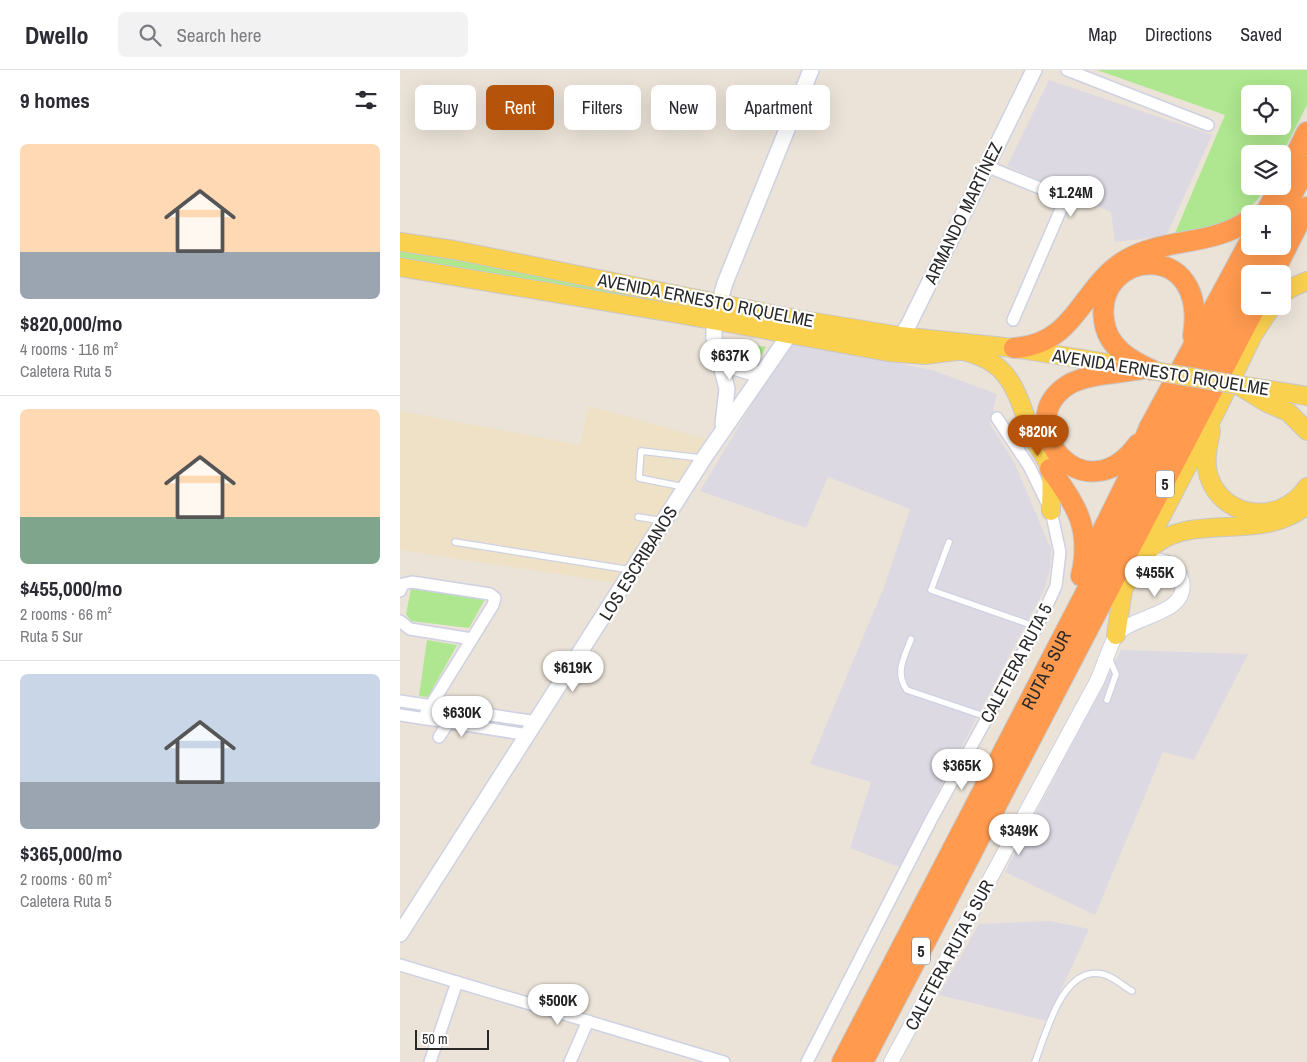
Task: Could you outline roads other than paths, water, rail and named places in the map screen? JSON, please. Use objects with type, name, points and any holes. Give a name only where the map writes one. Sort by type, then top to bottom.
[{"type":"highway","points":[[1291,164],[1307,132]]},
{"type":"highway","points":[[1275,204],[1307,166]]},
{"type":"highway","points":[[1278,265],[1307,207]]},
{"type":"highway","points":[[1014,348],[1038,344],[1058,333],[1070,322],[1107,276],[1133,257],[1160,247],[1223,234],[1241,224]]},
{"type":"highway","points":[[1287,265],[1307,229]]},
{"type":"highway","points":[[1059,646],[1081,576],[1104,527],[1135,471],[1149,428],[1242,255]]},
{"type":"highway","points":[[1149,370],[1129,358],[1114,345],[1107,332],[1103,316],[1104,302],[1108,288],[1121,274],[1139,266],[1152,265],[1173,270],[1185,280],[1193,294],[1196,310],[1191,347]]},
{"type":"highway","name":"RUTA 5 SUR","points":[[842,1062],[1059,646],[1154,454],[1241,293]]},
{"type":"highway","name":"RUTA 5 SUR","points":[[863,1062],[1251,315]]},
{"type":"highway","points":[[1252,335],[1262,315]]},
{"type":"highway","points":[[1149,370],[1090,378],[1068,386],[1056,396],[1049,411],[1047,434],[1053,449],[1064,462],[1078,470],[1095,472],[1111,469],[1118,464],[1134,448],[1149,428]]},
{"type":"highway","points":[[1050,468],[1072,500],[1080,518],[1085,546],[1081,576]]},
{"type":"highway","points":[[953,889],[998,817],[1085,665],[1123,590]]},
{"type":"main road","points":[[720,435],[728,394],[725,375],[714,338],[714,321],[718,303],[811,70]]},
{"type":"main road","name":"ARMANDO MARTÍNEZ","points":[[888,352],[908,326],[1033,71]]},
{"type":"main road","name":"AVENIDA ERNESTO RIQUELME","points":[[400,242],[454,250],[718,303],[792,327],[888,352],[925,355],[957,350],[1014,348]]},
{"type":"main road","name":"AVENIDA ERNESTO RIQUELME","points":[[400,268],[714,321],[900,336],[1014,348],[1238,385],[1307,394]]},
{"type":"main road","points":[[1291,288],[1307,280]]},
{"type":"main road","points":[[1116,635],[1123,590],[1215,413],[1252,335],[1266,315]]},
{"type":"main road","name":"LOS ESCRIBANOS","points":[[400,934],[666,521],[704,458],[792,327]]},
{"type":"main road","points":[[957,350],[985,358],[1007,375],[1018,392],[1034,441],[1050,468],[1051,511]]},
{"type":"main road","points":[[718,352],[737,368],[760,375]]},
{"type":"main road","points":[[1238,385],[1267,403],[1288,412],[1307,431]]},
{"type":"main road","points":[[1215,413],[1207,449],[1207,468],[1212,484],[1223,498],[1245,511],[1271,512],[1295,501],[1307,487]]},
{"type":"main road","points":[[1135,566],[1152,546],[1173,535],[1201,528],[1272,524],[1291,516],[1307,505]]},
{"type":"street","points":[[1067,70],[1208,125]]},
{"type":"street","points":[[986,166],[1057,195],[1061,201],[1060,209],[1013,320]]},
{"type":"street","name":"CALETERA RUTA 5","points":[[806,1062],[931,820],[1037,627],[1052,597],[1059,575],[1059,542],[1051,511],[1029,466],[997,418]]},
{"type":"street","points":[[1116,635],[1140,620],[1173,606],[1182,592],[1181,577],[1168,563],[1149,559],[1135,566]]},
{"type":"street","points":[[400,591],[403,584],[412,582],[490,594],[495,598],[493,605],[423,718]]},
{"type":"street","points":[[400,621],[410,629],[472,639]]},
{"type":"street","name":"CALETERA RUTA 5 SUR","points":[[891,1062],[1108,656],[1116,635]]},
{"type":"street","points":[[400,701],[537,722]]},
{"type":"street","points":[[439,736],[456,710]]},
{"type":"street","points":[[400,715],[529,735]]},
{"type":"street","points":[[400,965],[724,1062]]},
{"type":"street","points":[[430,1062],[457,982]]},
{"type":"street","points":[[570,1062],[588,1021]]},
{"type":"lane","points":[[686,487],[639,478],[641,451],[704,458]]},
{"type":"lane","points":[[638,517],[666,521]]},
{"type":"lane","points":[[455,542],[633,570]]},
{"type":"lane","points":[[949,542],[931,590],[1037,627]]},
{"type":"lane","points":[[911,639],[900,673],[907,690],[987,717]]},
{"type":"lane","points":[[1108,656],[1116,674],[1108,700]]},
{"type":"lane","points":[[1035,1062],[1061,997],[1075,981],[1088,974],[1100,973],[1132,991]]}]
